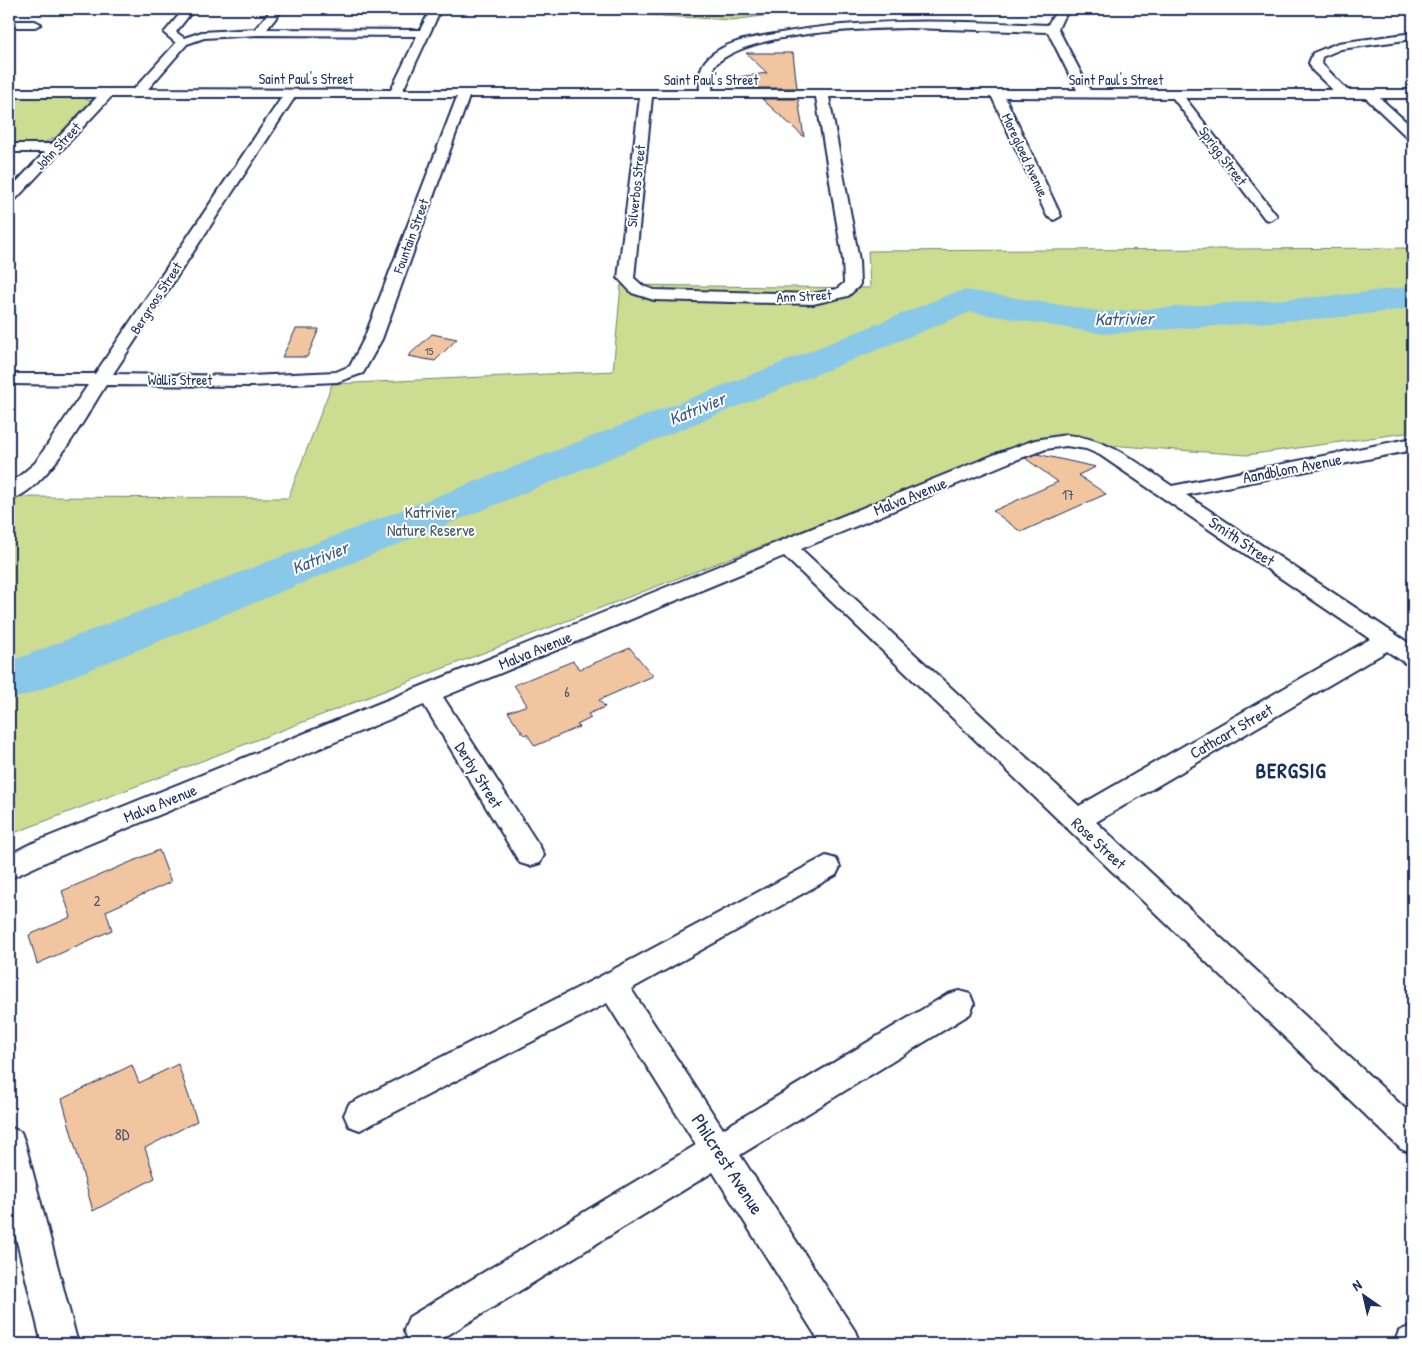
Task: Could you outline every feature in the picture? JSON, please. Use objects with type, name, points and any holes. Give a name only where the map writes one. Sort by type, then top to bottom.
[{"type":"street","points":[[183,42],[170,33],[190,9]]},
{"type":"street","points":[[258,32],[278,9]]},
{"type":"street","points":[[395,94],[436,9]]},
{"type":"street","points":[[1052,29],[1058,16],[1067,9]]},
{"type":"street","points":[[9,24],[34,24]]},
{"type":"street","points":[[706,95],[706,70],[715,58],[748,43],[784,35],[833,28],[884,25],[962,25],[1052,29]]},
{"type":"street","points":[[1052,29],[1086,95]]},
{"type":"street","points":[[137,94],[183,42],[210,34],[258,32],[425,33]]},
{"type":"street","points":[[1345,95],[1316,68],[1314,63],[1317,56],[1338,46],[1413,36]]},
{"type":"street","name":"Bergroos Street","points":[[10,494],[26,483],[42,467],[291,93]]},
{"type":"street","name":"Saint Paul's Street","points":[[9,94],[1413,94]]},
{"type":"street","name":"John Street","points":[[9,198],[107,94]]},
{"type":"street","name":"Ann Street","points":[[626,278],[636,289],[654,294],[813,299],[831,297],[850,288],[853,281],[851,260],[822,94]]},
{"type":"street","name":"Moregloed Avenue","points":[[997,94],[1054,216]]},
{"type":"street","points":[[1370,94],[1413,135]]},
{"type":"street","name":"Fountain Street","points":[[351,374],[360,364],[373,339],[464,95]]},
{"type":"street","name":"Silverbos Street","points":[[626,278],[646,95]]},
{"type":"street","name":"Sprigg Street","points":[[1177,95],[1270,216]]},
{"type":"street","points":[[9,148],[56,148]]},
{"type":"street","name":"Wallis Street","points":[[9,379],[304,380],[351,374]]},
{"type":"street","name":"Smith Street","points":[[1064,439],[1098,446],[1170,492],[1413,657]]},
{"type":"street","name":"Malva Avenue","points":[[9,868],[38,853],[1003,458],[1045,442],[1064,439]]},
{"type":"street","name":"Aandblom Avenue","points":[[1170,492],[1413,444]]},
{"type":"street","name":"Rose Street","points":[[787,547],[1413,1138]]},
{"type":"street","name":"Cathcart Street","points":[[1076,821],[1387,640]]},
{"type":"street","name":"Derby Street","points":[[429,694],[530,855]]},
{"type":"street","points":[[360,1116],[612,985],[826,867]]},
{"type":"street","name":"Philcrest Avenue","points":[[612,985],[719,1149],[842,1344]]},
{"type":"street","points":[[422,1330],[959,1004]]},
{"type":"street","points":[[9,1143],[60,1344]]},
{"type":"green space","points":[[539,9],[816,9],[732,20]]},
{"type":"green space","points":[[9,97],[83,98],[91,101],[71,124],[56,137],[38,144],[9,146]]},
{"type":"green space","name":"Katrivier Nature Reserve","points":[[1413,248],[1413,432],[1247,455],[1038,440],[9,835],[9,509],[16,497],[288,498],[332,384],[613,371],[621,285],[870,288],[868,251]]},
{"type":"building","points":[[746,53],[793,53],[797,88],[751,88],[738,77],[767,73]]},
{"type":"building","points":[[762,99],[798,99],[804,137]]},
{"type":"building","points":[[296,329],[319,329],[307,357],[282,357]]},
{"type":"building","points":[[432,334],[457,339],[435,361],[408,356]]},
{"type":"building","points":[[1037,454],[1096,467],[1078,475],[1106,494],[1021,532],[993,511],[1058,482],[1025,458]]},
{"type":"building","points":[[630,648],[653,676],[599,700],[605,707],[588,714],[591,718],[577,725],[579,727],[535,746],[527,734],[524,735],[508,712],[527,705],[514,685],[573,661],[580,669]]},
{"type":"building","points":[[159,850],[171,882],[106,911],[112,930],[37,964],[29,935],[71,917],[62,891]]},
{"type":"building","points":[[178,1064],[197,1121],[145,1148],[155,1178],[93,1211],[62,1099],[132,1065],[139,1083]]},
{"type":"waterway","name":"Katrivier","points":[[9,682],[780,377],[966,301],[1104,323],[1342,306],[1413,297]]},
{"type":"district","name":"BERGSIG","points":[[1291,771]]}]
